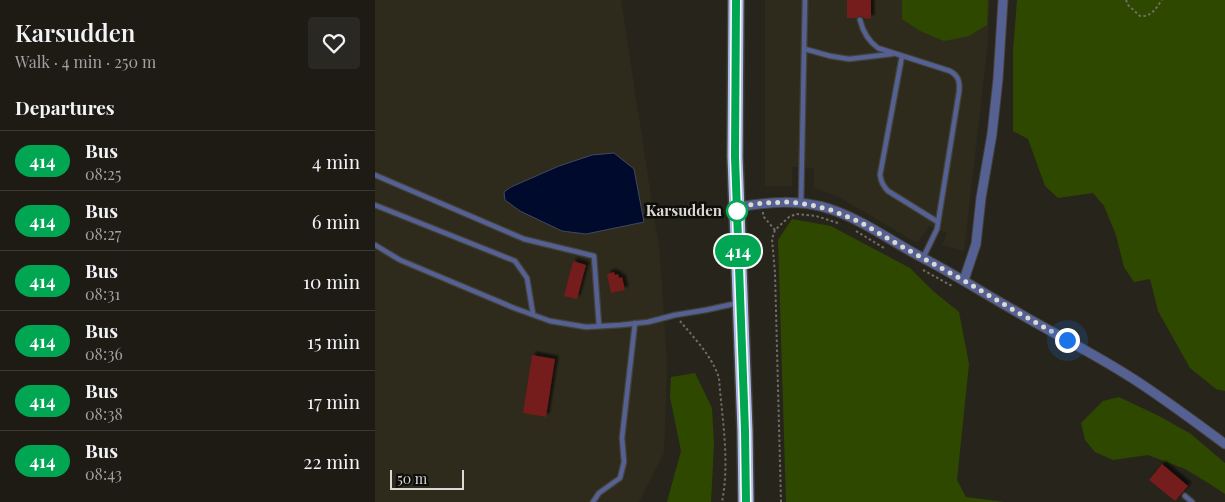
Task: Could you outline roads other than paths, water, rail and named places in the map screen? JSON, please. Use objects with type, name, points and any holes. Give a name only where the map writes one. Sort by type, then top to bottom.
[{"type":"highway","points":[[736,0],[737,207],[746,502]]},
{"type":"street","points":[[963,280],[976,244],[998,79],[1003,0]]},
{"type":"street","points":[[737,207],[763,203],[801,203],[831,210],[860,222],[1135,380],[1225,444]]},
{"type":"lane","points":[[801,203],[805,0]]},
{"type":"lane","points":[[860,20],[871,43],[878,48],[949,71],[955,74],[960,82],[937,230],[923,258]]},
{"type":"lane","points":[[805,49],[849,59],[893,54]]},
{"type":"lane","points":[[902,56],[880,175],[881,180],[888,192],[938,222]]},
{"type":"lane","points":[[375,175],[524,239],[594,256],[599,326]]},
{"type":"lane","points":[[375,205],[515,261],[527,278],[533,314]]},
{"type":"lane","points":[[375,245],[400,260],[550,321],[586,327],[635,324],[740,302]]},
{"type":"lane","points":[[593,502],[599,493],[620,478],[624,462],[622,438],[635,324]]},
{"type":"lane","points":[[1185,496],[1192,502]]},
{"type":"water","points":[[614,153],[634,169],[644,222],[586,234],[562,231],[520,211],[505,200],[504,192],[511,187],[559,166],[592,155]]},
{"type":"place","name":"Karsudden","points":[[737,211]]}]
